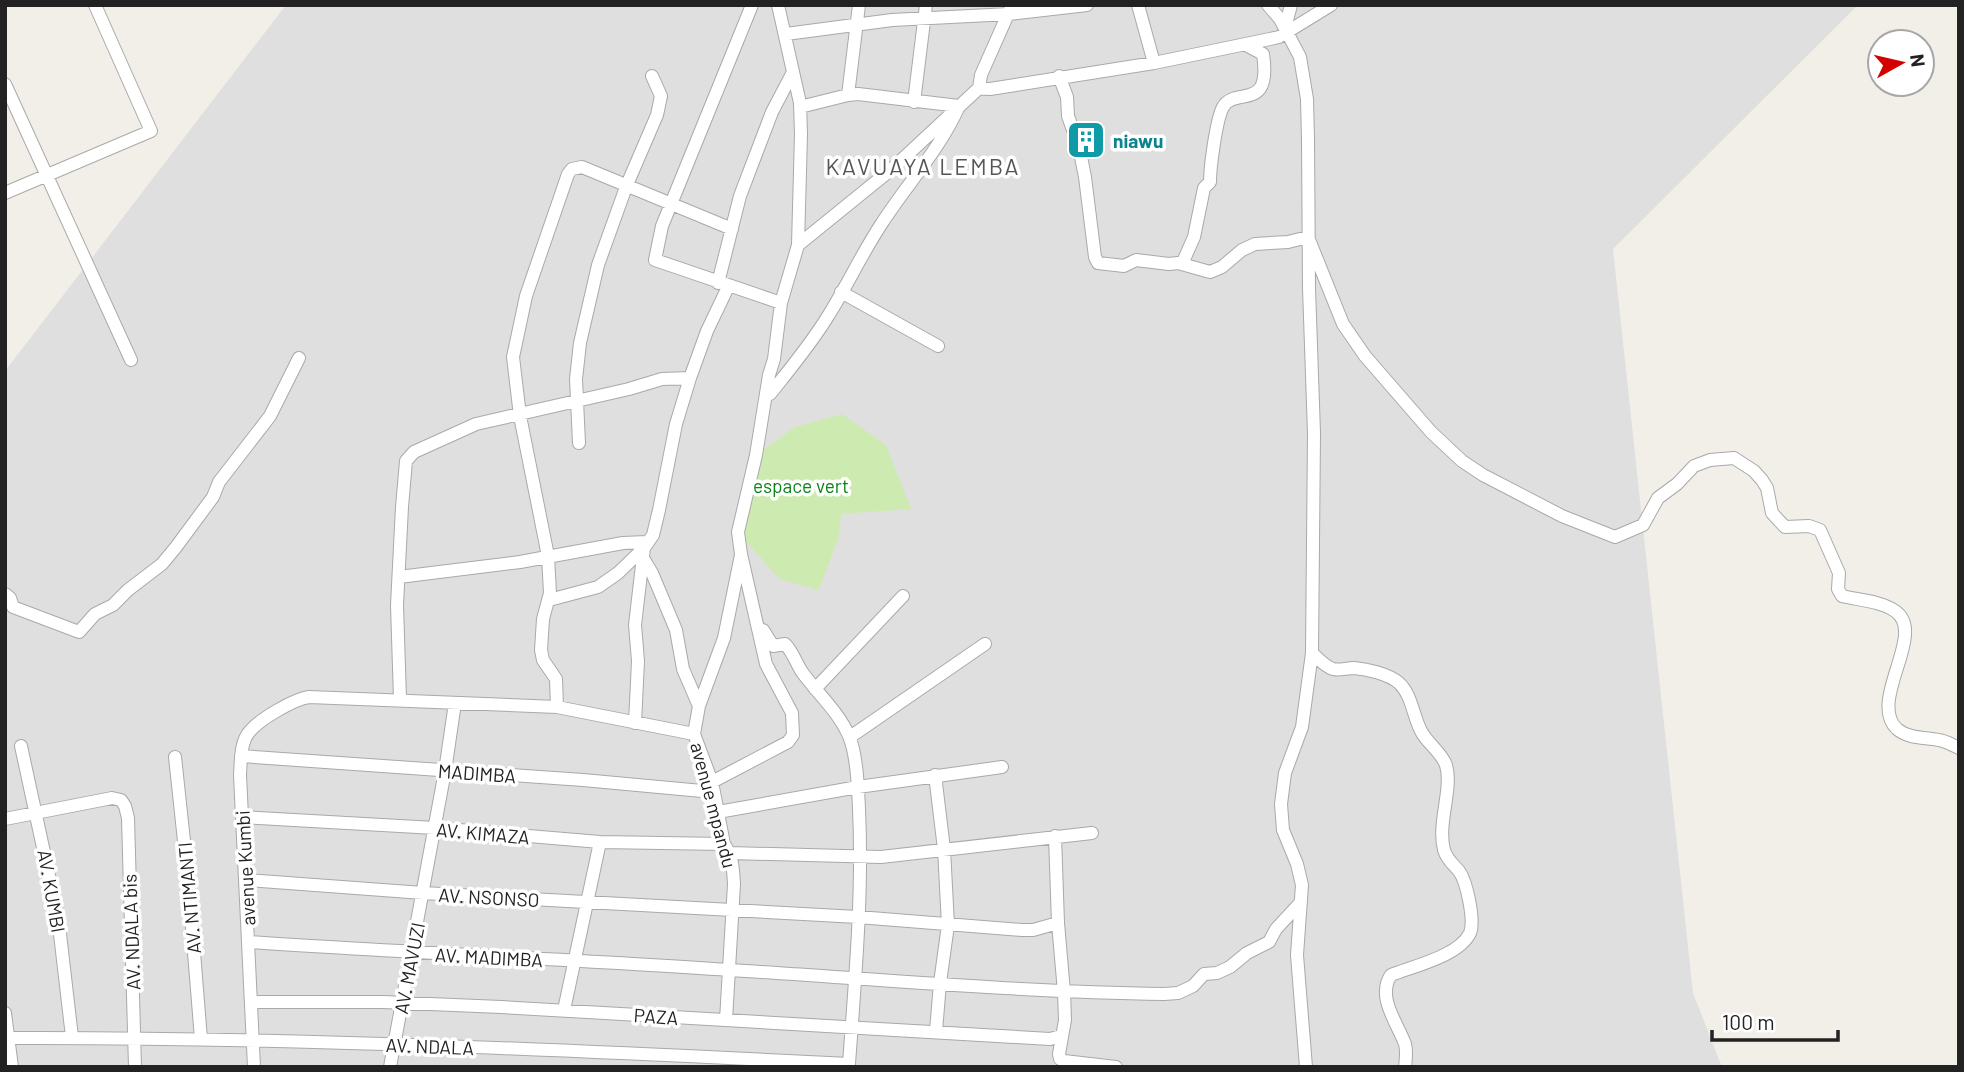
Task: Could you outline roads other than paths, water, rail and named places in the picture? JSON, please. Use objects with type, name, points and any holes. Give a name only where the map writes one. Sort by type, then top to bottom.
[{"type":"street","points":[[5,193],[151,131],[95,5]]},
{"type":"street","points":[[752,5],[657,242],[655,261],[781,303]]},
{"type":"street","points":[[712,787],[788,742],[793,735],[792,713],[766,663],[741,554],[738,523],[756,455],[774,359],[781,303],[798,245],[800,107],[778,5]]},
{"type":"street","points":[[848,95],[859,5]]},
{"type":"street","points":[[786,33],[856,25],[925,12],[1087,5]]},
{"type":"street","points":[[1138,5],[1154,63]]},
{"type":"street","points":[[1268,5],[1300,57],[1308,139],[1314,447],[1312,653],[1302,727],[1285,773],[1281,804],[1283,830],[1300,873],[1297,955],[1306,1067]]},
{"type":"street","points":[[1285,30],[1291,5]]},
{"type":"street","points":[[979,88],[990,89],[1154,63],[1279,37],[1285,30],[1332,5]]},
{"type":"street","points":[[798,245],[893,168],[979,88],[981,75],[1010,10]]},
{"type":"street","points":[[914,102],[925,12]]},
{"type":"street","points":[[1182,264],[1194,237],[1203,188],[1210,182],[1213,148],[1223,107],[1256,93],[1264,78],[1263,54],[1244,45]]},
{"type":"street","points":[[549,600],[598,587],[645,549],[653,535],[676,424],[723,285],[740,196],[772,112],[793,72]]},
{"type":"street","points":[[579,443],[576,379],[580,343],[598,265],[626,187],[657,115],[661,96],[652,76]]},
{"type":"street","points":[[1059,76],[1067,97],[1068,116],[1079,147],[1096,261],[1110,266],[1124,266],[1140,260],[1182,264],[1210,272],[1255,244],[1288,242],[1308,237]]},
{"type":"street","points":[[5,84],[131,360]]},
{"type":"street","points":[[800,107],[848,95],[959,106]]},
{"type":"street","points":[[770,394],[813,339],[882,223],[951,125],[959,106]]},
{"type":"street","points":[[557,707],[556,679],[543,660],[541,650],[543,619],[549,600],[548,555],[520,416],[513,357],[517,332],[537,263],[568,174],[572,169],[582,167],[732,229]]},
{"type":"street","points":[[1308,237],[1343,324],[1365,356],[1446,447],[1483,475],[1515,493],[1562,516],[1615,537],[1643,525],[1658,498],[1677,484],[1694,466],[1710,460],[1734,458],[1754,471],[1766,488],[1772,513],[1785,527],[1814,527],[1823,534],[1839,573],[1838,589],[1842,596],[1888,608],[1900,617],[1904,629],[1903,643],[1887,701],[1892,722],[1906,734],[1941,740],[1959,748]]},
{"type":"street","points":[[841,292],[938,346]]},
{"type":"street","points":[[5,594],[10,598],[13,607],[79,632],[95,614],[114,605],[128,590],[162,564],[214,497],[219,482],[270,416],[299,358]]},
{"type":"street","points":[[690,378],[662,379],[520,416],[475,424],[414,452],[407,461],[397,605],[400,699],[557,707],[694,734]]},
{"type":"street","points":[[400,577],[520,562],[623,543],[645,549]]},
{"type":"street","points":[[645,549],[676,630],[683,669],[699,706]]},
{"type":"street","points":[[635,723],[638,661],[635,625],[645,549]]},
{"type":"street","name":"avenue mpandu","points":[[726,1020],[734,884],[712,787],[694,734],[699,706],[724,638],[741,554]]},
{"type":"street","points":[[815,689],[903,596]]},
{"type":"street","points":[[755,618],[773,646],[789,647],[801,670],[833,710],[850,737],[858,787],[860,858],[849,1065]]},
{"type":"street","points":[[850,737],[985,644]]},
{"type":"street","points":[[1312,653],[1331,669],[1363,670],[1391,678],[1401,684],[1420,730],[1446,765],[1447,780],[1442,814],[1444,848],[1451,864],[1463,880],[1470,905],[1471,929],[1463,942],[1447,954],[1391,975],[1388,979],[1389,1012],[1404,1042],[1405,1067]]},
{"type":"street","name":"avenue Kumbi","points":[[254,1067],[242,817],[242,756],[249,731],[300,698],[400,699]]},
{"type":"street","name":"AV. MAVUZI","points":[[390,1067],[435,828],[454,703]]},
{"type":"street","name":"AV. KUMBI","points":[[21,746],[58,917],[72,1037]]},
{"type":"street","name":"MADIMBA","points":[[242,756],[648,785],[712,787]]},
{"type":"street","name":"AV. NTIMANTI","points":[[175,758],[201,1039]]},
{"type":"street","points":[[718,812],[858,787],[1002,767]]},
{"type":"street","points":[[935,775],[944,849],[947,925],[936,1031]]},
{"type":"street","name":"AV. NDALA bis","points":[[36,811],[104,799],[121,800],[125,806],[128,818],[135,1067]]},
{"type":"street","points":[[5,819],[36,811]]},
{"type":"street","name":"AV. KIMAZA","points":[[242,817],[860,858],[881,858],[1092,832]]},
{"type":"street","points":[[1055,836],[1065,1020],[1060,1059],[1116,1067]]},
{"type":"street","points":[[564,1010],[600,842]]},
{"type":"street","name":"AV. NSONSO","points":[[246,880],[423,893],[858,917],[1022,930],[1058,923]]},
{"type":"street","name":"AV. MADIMBA","points":[[250,942],[1064,992],[1178,993],[1193,986],[1204,974],[1217,973],[1230,967],[1247,953],[1269,942],[1276,929],[1301,902]]},
{"type":"street","name":"PAZA","points":[[251,1002],[402,1003],[1050,1039],[1061,1036]]},
{"type":"street","points":[[5,1013],[12,1067]]},
{"type":"street","name":"AV. NDALA","points":[[9,1038],[252,1040],[563,1050],[849,1065]]},
{"type":"place","name":"niawu","points":[[1086,140]]},
{"type":"district","name":"KAVUAYA LEMBA","points":[[923,166]]},
{"type":"park label","name":"espace vert","points":[[801,485]]}]
